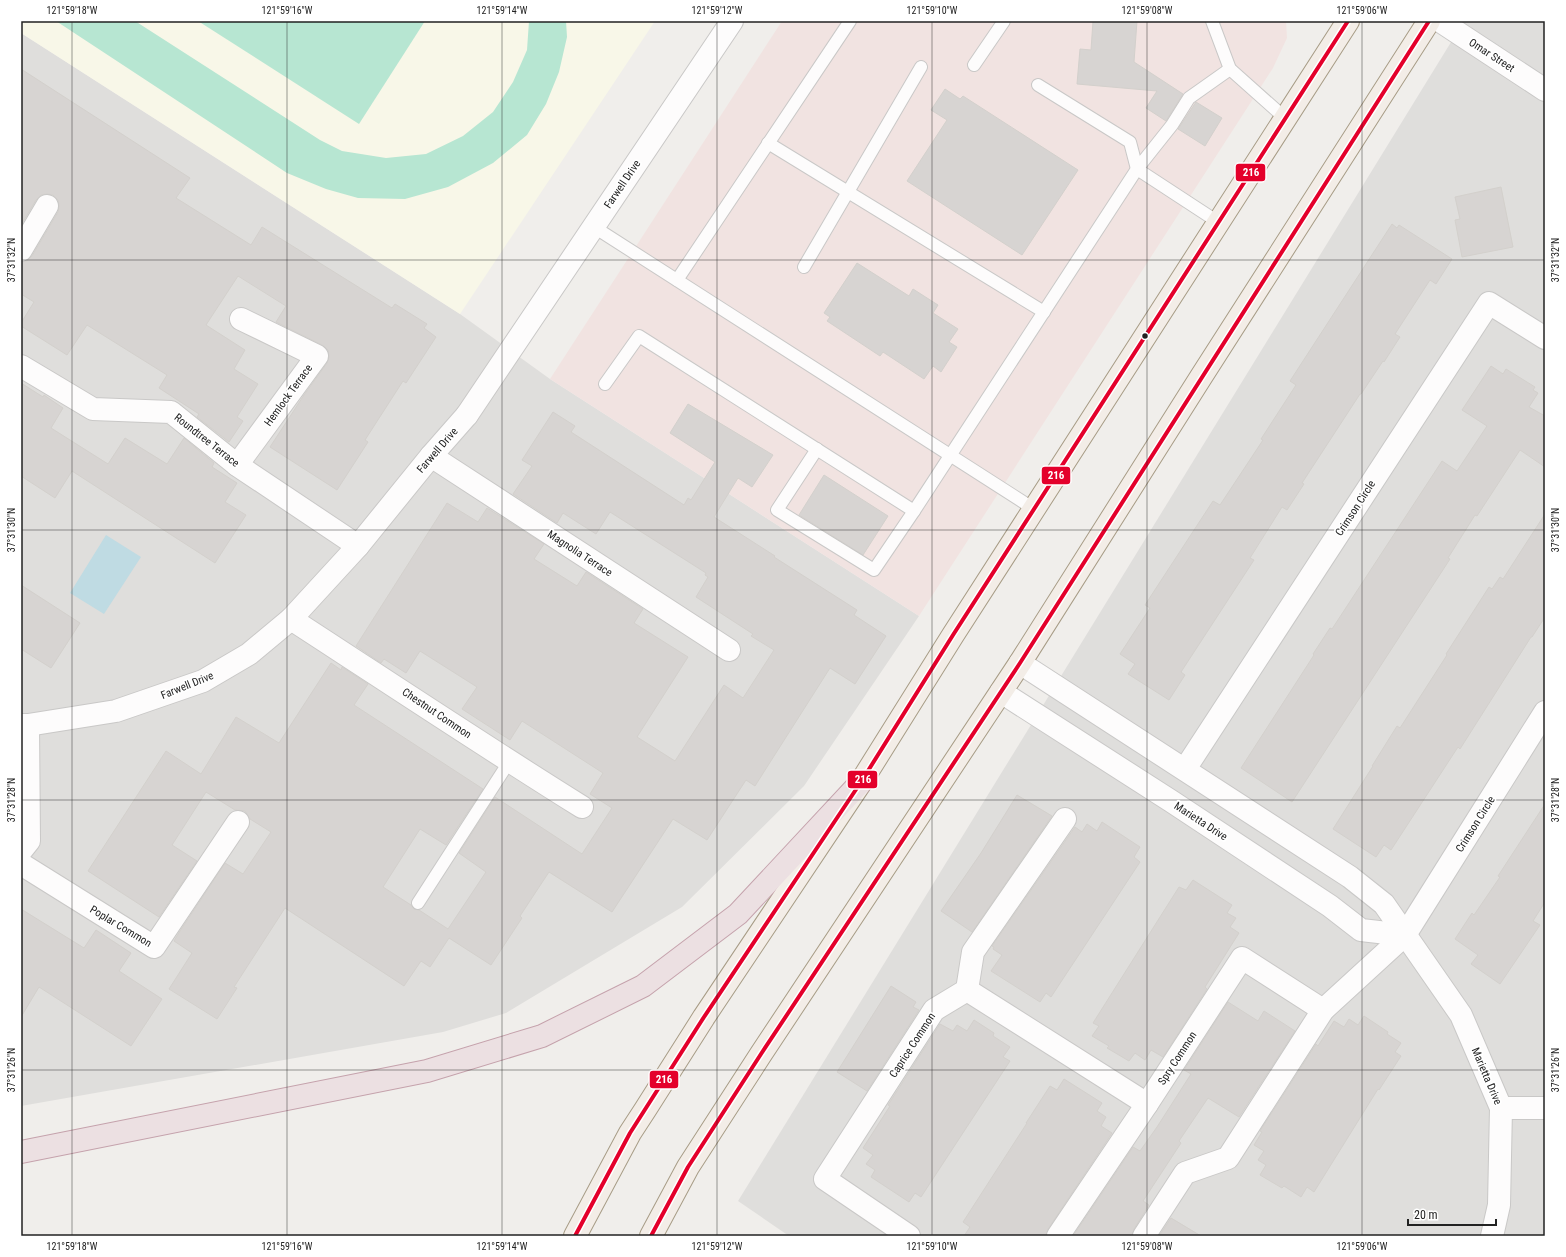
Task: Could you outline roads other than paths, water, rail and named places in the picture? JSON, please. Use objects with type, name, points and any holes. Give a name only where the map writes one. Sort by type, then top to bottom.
[{"type":"highway","points":[[21,1152],[427,1071],[542,1036],[643,986],[738,914],[861,782]]},
{"type":"main road","points":[[575,1236],[630,1133],[704,1017],[861,782],[953,635],[1348,21]]},
{"type":"main road","points":[[651,1236],[688,1167],[1020,663],[1429,21]]},
{"type":"street","name":"Farwell Drive","points":[[24,725],[116,711],[203,681],[249,654],[291,619],[358,546],[431,456],[467,415],[732,21]]},
{"type":"street","name":"Omar Street","points":[[1440,21],[1545,90]]},
{"type":"street","points":[[21,250],[47,206]]},
{"type":"street","name":"Crimson Circle","points":[[1185,769],[1489,303],[1545,338]]},
{"type":"street","name":"Hemlock Terrace","points":[[237,465],[317,356],[241,319]]},
{"type":"street","name":"Roundtree Terrace","points":[[21,366],[93,410],[171,412],[237,465],[358,546]]},
{"type":"street","name":"Magnolia Terrace","points":[[431,456],[729,650]]},
{"type":"street","name":"Chestnut Common","points":[[291,619],[419,701],[509,762],[582,807]]},
{"type":"street","name":"Marietta Drive","points":[[1020,663],[1350,877],[1384,904],[1461,1015],[1501,1108],[1499,1205],[1492,1236]]},
{"type":"street","name":"Marietta Drive","points":[[1001,692],[1310,892],[1361,930],[1405,935]]},
{"type":"street","name":"Crimson Circle","points":[[1405,935],[1545,712]]},
{"type":"street","points":[[21,851],[29,841],[24,725]]},
{"type":"street","points":[[1065,818],[973,952],[967,990],[1147,1104]]},
{"type":"street","name":"Poplar Common","points":[[21,864],[154,947],[238,822]]},
{"type":"street","points":[[1144,1236],[1185,1173],[1228,1158],[1323,1010],[1405,935]]},
{"type":"street","name":"Spry Common","points":[[1058,1236],[1147,1104],[1242,958],[1323,1010]]},
{"type":"street","name":"Caprice Common","points":[[909,1236],[825,1179],[934,1010],[967,990]]},
{"type":"street","points":[[1501,1108],[1545,1108]]},
{"type":"lane","points":[[677,280],[850,21]]},
{"type":"lane","points":[[974,66],[1004,21]]},
{"type":"lane","points":[[1212,21],[1230,69],[1285,118]]},
{"type":"lane","points":[[804,267],[921,67]]},
{"type":"lane","points":[[817,449],[777,510],[874,570],[1137,169],[1172,125],[1190,98],[1230,69]]},
{"type":"lane","points":[[1038,85],[1130,142],[1137,169],[1218,222]]},
{"type":"lane","points":[[768,143],[1044,312]]},
{"type":"lane","points":[[594,227],[1034,509]]},
{"type":"lane","points":[[605,384],[639,336],[914,511]]},
{"type":"lane","points":[[418,903],[509,762]]},
{"type":"water","points":[[106,535],[141,557],[104,614],[70,593]]}]
